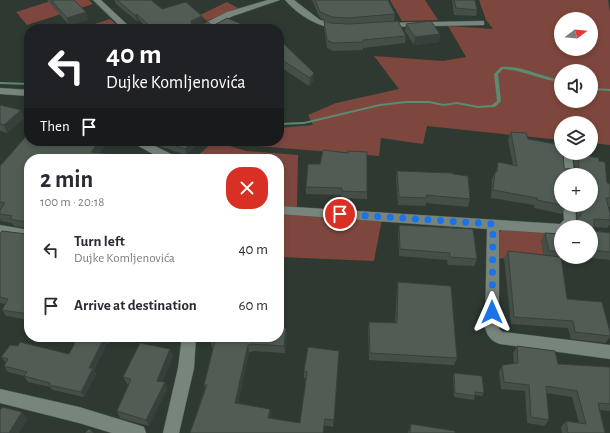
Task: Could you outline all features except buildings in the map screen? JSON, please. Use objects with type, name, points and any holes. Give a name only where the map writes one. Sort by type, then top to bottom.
[{"type":"street","points":[[97,0],[123,24]]},
{"type":"street","points":[[208,24],[230,14],[276,0]]},
{"type":"street","points":[[289,0],[315,22],[322,25],[348,28]]},
{"type":"street","points":[[377,26],[481,23]]},
{"type":"street","points":[[0,91],[24,93]]},
{"type":"street","points":[[146,146],[161,154]]},
{"type":"street","points":[[284,210],[554,228]]},
{"type":"street","points":[[493,224],[493,332],[500,338],[610,352]]},
{"type":"street","points":[[0,230],[24,233]]},
{"type":"street","points":[[170,433],[186,368],[189,342]]},
{"type":"street","points":[[0,396],[138,433]]},
{"type":"shaded area","points":[[54,0],[89,0],[93,4],[30,24],[26,24],[16,12]]},
{"type":"shaded area","points":[[390,0],[425,0],[438,20],[402,21]]},
{"type":"shaded area","points":[[479,0],[608,0],[610,13],[610,145],[598,144],[598,116],[554,116],[554,139],[427,126],[423,144],[381,138],[379,156],[258,146],[284,146],[284,128],[313,125],[308,115],[336,103],[399,89],[374,56],[443,61],[466,57],[448,26],[493,29],[486,20]]},
{"type":"shaded area","points":[[227,2],[238,8],[207,21],[200,15]]},
{"type":"shaded area","points":[[110,19],[116,24],[94,24]]},
{"type":"shaded area","points":[[208,146],[230,146],[246,151],[298,155],[297,207],[284,206],[284,154],[200,154]]},
{"type":"shaded area","points":[[284,212],[382,219],[374,261],[284,257]]},
{"type":"shaded area","points":[[502,230],[507,230],[554,233],[554,236],[541,241],[546,263],[499,258],[498,233]]},
{"type":"waterway","points":[[284,124],[304,123],[380,105],[406,102],[429,102],[444,105],[457,103],[478,107],[493,106],[499,101],[496,74],[502,68],[517,69],[554,80]]},
{"type":"waterway","points":[[0,83],[24,84]]},
{"type":"waterway","points":[[598,89],[610,90]]},
{"type":"route","points":[[340,214],[493,224],[492,312]]}]
